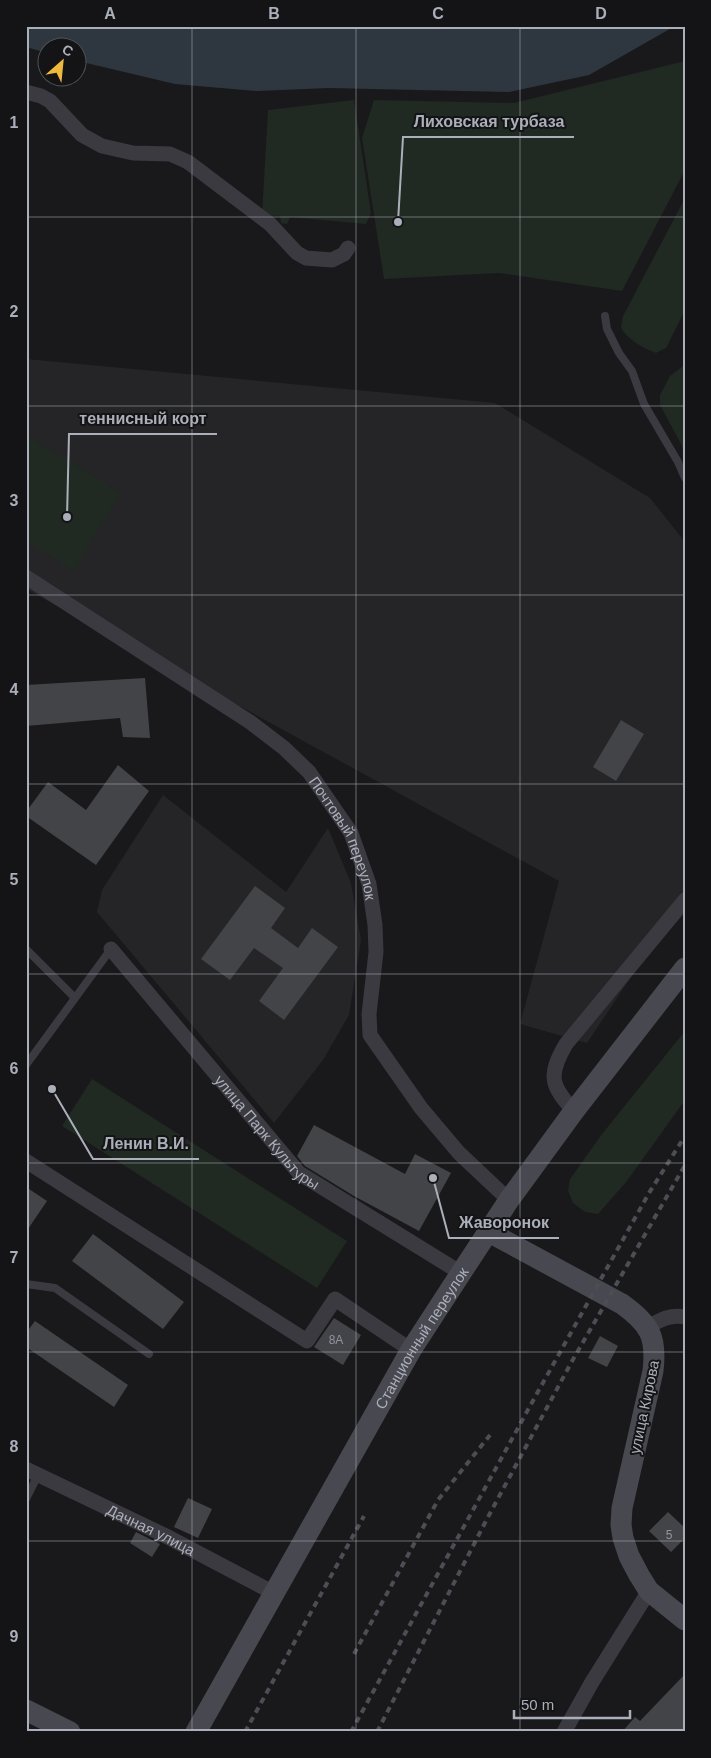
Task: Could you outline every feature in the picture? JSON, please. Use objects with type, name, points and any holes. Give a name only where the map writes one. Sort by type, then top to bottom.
[{"type":"main road","name":"Станционный переулок","points":[[196,1732],[411,1350],[460,1273],[509,1200],[574,1111],[685,968]]},
{"type":"main road","points":[[487,1232],[622,1304],[639,1317],[648,1327]]},
{"type":"main road","name":"улица Кирова","points":[[648,1327],[655,1355],[654,1372],[622,1508],[621,1525],[629,1556],[649,1591],[685,1620]]},
{"type":"main road","points":[[26,1710],[70,1732]]},
{"type":"street","points":[[26,92],[41,96],[50,101],[82,134],[102,146],[133,153],[170,154],[188,162],[270,224],[297,252],[306,258],[332,260],[344,254],[348,248]]},
{"type":"street","name":"Почтовый переулок","points":[[26,577],[250,722],[284,748],[309,772],[351,833],[368,884],[376,925],[376,952],[369,1014],[370,1035],[420,1108],[459,1153],[509,1200]]},
{"type":"street","points":[[574,1111],[560,1095],[556,1085],[554,1076],[555,1066],[559,1056],[566,1044],[685,900]]},
{"type":"street","name":"улица Парк Культуры","points":[[111,949],[299,1173],[418,1245],[460,1273]]},
{"type":"street","points":[[26,1160],[307,1341],[334,1299],[411,1350]]},
{"type":"street","points":[[648,1327],[664,1318],[676,1315],[685,1317]]},
{"type":"street","name":"Дачная улица","points":[[32,1472],[164,1535],[274,1593]]},
{"type":"street","points":[[564,1732],[592,1682],[649,1591]]},
{"type":"lane","points":[[604,316],[607,329],[632,371],[644,404],[669,444],[685,478]]},
{"type":"lane","points":[[26,949],[75,998]]},
{"type":"lane","points":[[26,1065],[111,949]]},
{"type":"lane","points":[[26,1284],[55,1288],[149,1354]]},
{"type":"lane","points":[[26,1499],[32,1472]]},
{"type":"shaded area","points":[[26,26],[675,26],[589,75],[509,92],[328,88],[257,91],[175,84],[88,63],[88,38],[38,38],[38,50],[26,47]]},
{"type":"shaded area","points":[[685,61],[685,170],[622,291],[499,273],[384,279],[362,138],[374,100],[514,103]]},
{"type":"shaded area","points":[[354,100],[371,213],[366,224],[290,217],[287,224],[281,223],[280,216],[262,215],[268,110]]},
{"type":"shaded area","points":[[685,198],[685,310],[666,348],[656,353],[636,343],[624,333],[621,328],[623,316]]},
{"type":"shaded area","points":[[26,359],[495,403],[650,498],[685,542],[685,896],[587,1043],[520,1024],[559,881],[26,589]]},
{"type":"shaded area","points":[[685,366],[685,456],[681,444],[660,405],[660,395],[670,376]]},
{"type":"shaded area","points":[[26,435],[121,493],[74,571],[26,541]]},
{"type":"shaded area","points":[[163,795],[286,892],[328,828],[351,883],[361,940],[349,1015],[323,1060],[274,1123],[97,912],[102,890]]},
{"type":"shaded area","points":[[685,1031],[685,1100],[627,1181],[598,1214],[585,1212],[573,1203],[568,1191],[570,1179],[602,1134]]},
{"type":"shaded area","points":[[92,1079],[347,1241],[317,1288],[62,1126]]},
{"type":"building","points":[[145,678],[150,738],[123,737],[120,718],[26,726],[26,685]]},
{"type":"building","points":[[621,720],[644,734],[616,781],[593,767]]},
{"type":"building","points":[[118,765],[149,791],[96,865],[26,816],[26,812],[48,782],[86,810]]},
{"type":"building","points":[[255,886],[285,908],[271,928],[298,948],[312,928],[338,947],[284,1020],[259,1001],[283,968],[254,948],[230,980],[201,959]]},
{"type":"building","points":[[314,1125],[405,1174],[415,1154],[451,1173],[419,1231],[354,1196],[305,1166],[297,1156]]},
{"type":"building","points":[[26,1187],[47,1201],[26,1232]]},
{"type":"building","points":[[93,1234],[184,1302],[163,1329],[72,1261]]},
{"type":"building","points":[[334,1318],[361,1335],[343,1365],[314,1347]]},
{"type":"building","points":[[35,1321],[128,1385],[114,1407],[26,1347],[26,1333]]},
{"type":"building","points":[[600,1336],[618,1346],[607,1367],[588,1358]]},
{"type":"building","points":[[188,1498],[212,1509],[198,1538],[174,1527]]},
{"type":"building","points":[[668,1512],[685,1528],[685,1538],[671,1552],[649,1531]]},
{"type":"building","points":[[136,1532],[160,1544],[152,1557],[130,1543]]},
{"type":"building","points":[[685,1674],[685,1732],[622,1732],[635,1717],[640,1721]]},
{"type":"railway","points":[[351,1732],[649,1193],[685,1136]]},
{"type":"railway","points":[[377,1732],[488,1517],[571,1363],[685,1165]]},
{"type":"railway","points":[[354,1654],[438,1500],[490,1435]]},
{"type":"railway","points":[[245,1732],[364,1516]]},
{"type":"place","name":"Лиховская турбаза","points":[[398,222]]},
{"type":"place","name":"теннисный корт","points":[[67,517]]},
{"type":"place","name":"Ленин В.И.","points":[[52,1089]]},
{"type":"place","name":"Жаворонок","points":[[433,1178]]}]
